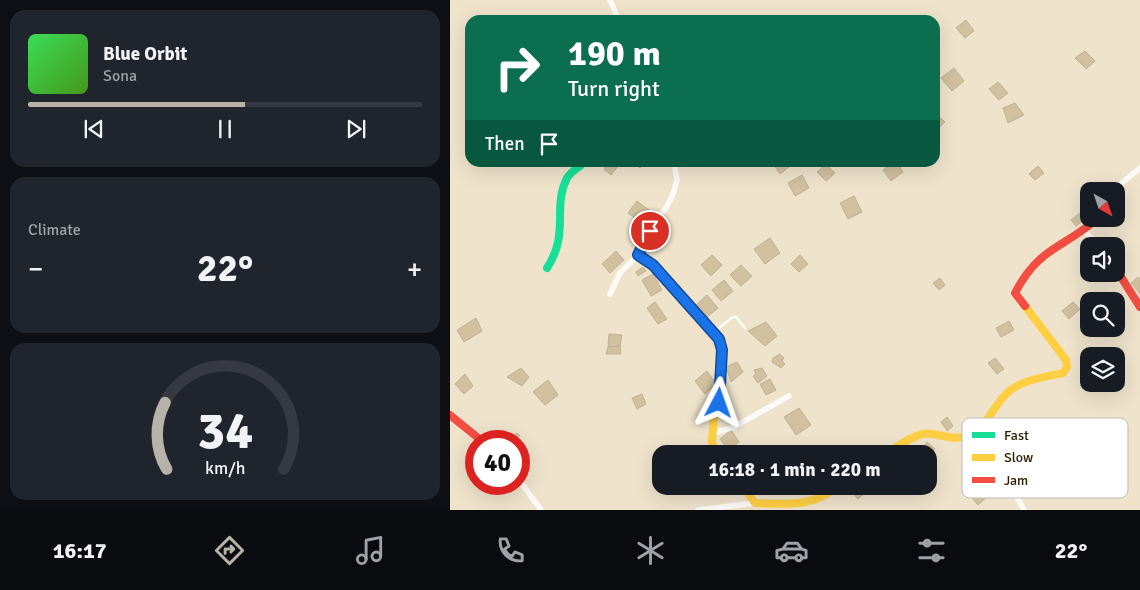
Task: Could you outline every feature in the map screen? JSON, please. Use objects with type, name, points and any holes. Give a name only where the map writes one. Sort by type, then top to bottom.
[{"type":"street","points":[[610,0],[617,15]]},
{"type":"street","points":[[547,268],[553,261],[562,235],[562,197],[567,178],[579,167]]},
{"type":"street","points":[[610,294],[620,273],[638,255],[657,219],[666,208],[677,180],[675,167]]},
{"type":"street","points":[[1123,182],[1140,168]]},
{"type":"street","points":[[990,418],[1007,393],[1016,387],[1063,373],[1067,367],[1066,360],[1015,293],[1037,259],[1088,228]]},
{"type":"street","points":[[1085,231],[1090,237]]},
{"type":"street","points":[[638,255],[653,265],[719,339],[722,350],[719,403],[714,414],[713,445]]},
{"type":"street","points":[[1124,282],[1140,307]]},
{"type":"street","points":[[713,433],[734,427],[790,396]]},
{"type":"street","points":[[450,415],[468,430]]},
{"type":"street","points":[[901,445],[923,433],[952,440],[962,437]]},
{"type":"street","points":[[530,495],[541,510]]},
{"type":"street","points":[[749,495],[754,503]]},
{"type":"street","points":[[698,510],[754,503],[807,503],[823,500],[828,495]]},
{"type":"street","points":[[1018,498],[1024,510]]},
{"type":"lane","points":[[714,332],[733,317],[746,328]]},
{"type":"building","points":[[966,20],[974,31],[965,38],[956,28]]},
{"type":"building","points":[[1085,51],[1095,61],[1086,69],[1075,58]]},
{"type":"building","points":[[954,68],[964,81],[952,91],[941,78]]},
{"type":"building","points":[[998,82],[1008,93],[999,100],[989,89]]},
{"type":"building","points":[[1015,103],[1024,115],[1008,123],[1003,108]]},
{"type":"building","points":[[940,118],[945,122],[940,127]]},
{"type":"building","points":[[1038,166],[1044,173],[1035,180],[1029,174]]},
{"type":"building","points":[[605,167],[617,167],[611,175],[604,169]]},
{"type":"building","points":[[775,167],[789,167],[780,174]]},
{"type":"building","points":[[823,167],[829,167],[835,173],[826,181],[817,172]]},
{"type":"building","points":[[887,167],[900,167],[903,172],[891,181],[883,170]]},
{"type":"building","points":[[802,175],[809,188],[795,196],[788,183]]},
{"type":"building","points":[[854,196],[862,212],[848,219],[840,203]]},
{"type":"building","points":[[637,201],[654,214],[645,225],[628,213]]},
{"type":"building","points":[[1080,213],[1080,223],[1076,226],[1071,220]]},
{"type":"building","points":[[770,238],[780,253],[765,264],[754,249]]},
{"type":"building","points":[[616,251],[624,260],[610,273],[602,264]]},
{"type":"building","points":[[712,255],[722,265],[711,276],[701,265]]},
{"type":"building","points":[[800,255],[808,264],[799,272],[791,264]]},
{"type":"building","points":[[741,265],[752,276],[741,286],[730,275]]},
{"type":"building","points":[[643,267],[646,271],[638,276],[636,272]]},
{"type":"building","points":[[653,274],[662,290],[651,296],[642,280]]},
{"type":"building","points":[[1138,277],[1140,279],[1140,294],[1131,283]]},
{"type":"building","points":[[940,278],[945,285],[939,290],[933,283]]},
{"type":"building","points":[[724,280],[733,291],[721,301],[712,290]]},
{"type":"building","points":[[707,295],[718,308],[706,318],[695,306]]},
{"type":"building","points":[[655,302],[667,319],[658,324],[647,308]]},
{"type":"building","points":[[1073,302],[1080,309],[1069,319],[1062,311]]},
{"type":"building","points":[[476,318],[482,331],[464,342],[457,330]]},
{"type":"building","points":[[1009,321],[1014,330],[1001,337],[996,328]]},
{"type":"building","points":[[766,322],[777,336],[765,346],[748,331]]},
{"type":"building","points":[[609,334],[622,335],[620,346],[608,347]]},
{"type":"building","points":[[620,346],[621,354],[606,354],[608,347]]},
{"type":"building","points":[[780,354],[784,358],[782,361],[785,364],[781,368],[772,362],[773,358]]},
{"type":"building","points":[[995,358],[1004,369],[997,374],[988,363]]},
{"type":"building","points":[[737,362],[743,372],[731,382],[726,367]]},
{"type":"building","points":[[521,368],[529,377],[522,386],[507,377]]},
{"type":"building","points":[[762,368],[767,376],[758,383],[753,376],[756,374],[754,370]]},
{"type":"building","points":[[707,371],[716,384],[705,394],[695,381]]},
{"type":"building","points":[[465,374],[473,386],[464,394],[455,384]]},
{"type":"building","points":[[770,379],[776,390],[766,395],[760,384]]},
{"type":"building","points":[[548,380],[558,395],[545,405],[533,392]]},
{"type":"building","points":[[642,394],[646,404],[637,409],[632,398]]},
{"type":"building","points":[[725,404],[734,414],[727,419],[724,415],[720,416],[718,413],[720,411],[717,407]]},
{"type":"building","points":[[799,408],[811,425],[796,435],[784,417]]},
{"type":"building","points":[[947,417],[953,426],[947,431],[941,422]]},
{"type":"building","points":[[731,430],[739,442],[735,445],[725,445],[720,439]]},
{"type":"building","points":[[854,495],[863,495],[858,499]]},
{"type":"building","points":[[972,498],[986,498],[978,505]]},
{"type":"traffic: fast","points":[[547,268],[558,243],[563,189],[567,178],[579,167]]},
{"type":"traffic: slow","points":[[638,255],[653,265],[719,339],[722,350],[719,403],[714,414],[713,445]]},
{"type":"traffic: slow","points":[[988,418],[1001,399],[1018,385],[1063,373],[1067,367],[1066,360],[1025,306]]},
{"type":"traffic: slow","points":[[900,445],[917,435],[927,433],[962,437]]},
{"type":"traffic: slow","points":[[749,495],[755,503],[788,504],[809,501],[824,495]]},
{"type":"traffic: jam","points":[[1025,306],[1015,293],[1033,266],[1042,257],[1085,228]]},
{"type":"traffic: jam","points":[[1124,282],[1140,307]]},
{"type":"traffic: jam","points":[[450,415],[468,430]]},
{"type":"route","points":[[650,231],[638,255],[653,265],[719,339],[722,350],[719,403]]}]
